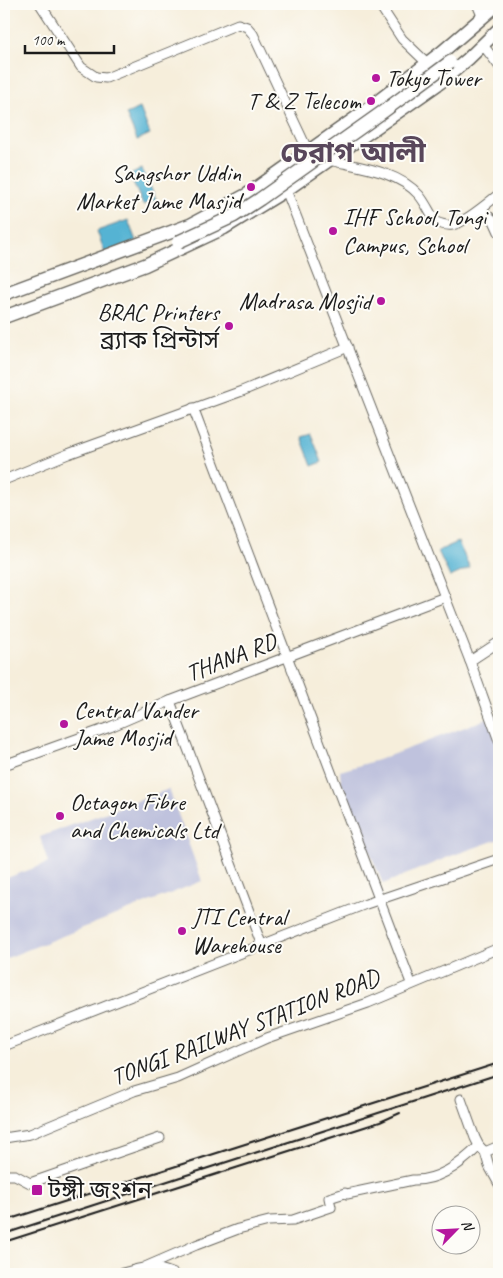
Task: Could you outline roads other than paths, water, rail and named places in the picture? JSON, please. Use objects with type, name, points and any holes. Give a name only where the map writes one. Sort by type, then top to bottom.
[{"type":"highway","points":[[4,294],[190,225],[248,194],[360,115],[483,18],[498,4]]},
{"type":"highway","points":[[4,317],[145,265],[224,228],[286,190],[442,81],[499,29]]},
{"type":"highway","points":[[4,310],[178,242],[234,216],[371,121],[450,62]]},
{"type":"main road","points":[[123,1274],[145,1267],[158,1268],[173,1274]]},
{"type":"street","points":[[40,4],[81,67],[96,76],[106,78],[238,24],[247,27],[253,34],[308,151]]},
{"type":"street","points":[[379,4],[402,39],[427,63]]},
{"type":"street","points":[[477,4],[483,18]]},
{"type":"street","points":[[483,45],[499,66]]},
{"type":"street","points":[[329,160],[383,173],[404,183],[420,197],[436,222],[445,225],[454,225],[481,209],[499,194]]},
{"type":"street","points":[[286,190],[470,661],[499,741]]},
{"type":"street","points":[[481,209],[494,221],[499,232]]},
{"type":"street","points":[[4,480],[68,454],[242,391],[348,347]]},
{"type":"street","points":[[193,408],[411,983]]},
{"type":"street","name":"THANA RD","points":[[4,765],[445,598]]},
{"type":"street","points":[[470,661],[499,642]]},
{"type":"street","points":[[170,701],[262,946]]},
{"type":"street","points":[[4,1046],[380,900],[499,858]]},
{"type":"street","name":"TONGI RAILWAY STATION ROAD","points":[[4,1138],[30,1134],[134,1091],[178,1078],[267,1038],[368,1003],[411,983],[499,948]]},
{"type":"street","points":[[461,1099],[470,1127],[499,1184]]},
{"type":"street","points":[[4,1174],[15,1175],[30,1183],[160,1138]]},
{"type":"street","points":[[145,1267],[238,1229],[269,1221],[293,1220],[331,1207],[329,1198],[345,1193],[408,1181],[424,1180],[450,1170],[470,1155],[482,1149],[499,1146]]},
{"type":"water","points":[[140,108],[150,134],[137,140],[126,114]]},
{"type":"water","points":[[142,169],[156,199],[143,205],[130,175]]},
{"type":"water","points":[[128,220],[136,241],[105,253],[97,231]]},
{"type":"water","points":[[311,434],[322,462],[312,466],[301,437]]},
{"type":"water","points":[[458,542],[470,568],[450,577],[438,551]]},
{"type":"railway","points":[[4,1221],[499,1063]]},
{"type":"railway","points":[[4,1234],[499,1074]]},
{"type":"railway","points":[[4,1242],[380,1122],[400,1113]]},
{"type":"place","name":"Tokyo Tower","points":[[376,78]]},
{"type":"place","name":"T & Z Telecom","points":[[371,101]]},
{"type":"place","name":"Sangshor Uddin Market Jame Masjid","points":[[251,187]]},
{"type":"place","name":"IHF School, Tongi Campus, School","points":[[333,231]]},
{"type":"place","name":"Madrasa Mosjid","points":[[381,301]]},
{"type":"place","name":"BRAC Printers ব্র্যাক প্রিন্টার্স","points":[[229,326]]},
{"type":"place","name":"Central Vander Jame Mosjid","points":[[64,724]]},
{"type":"place","name":"Octagon Fibre and Chemicals Ltd","points":[[60,816]]},
{"type":"place","name":"JTI Central Warehouse","points":[[182,931]]},
{"type":"place","name":"টঙ্গী জংশন","points":[[37,1190]]},
{"type":"district","name":"চেরাগ আলী","points":[[353,152]]}]
